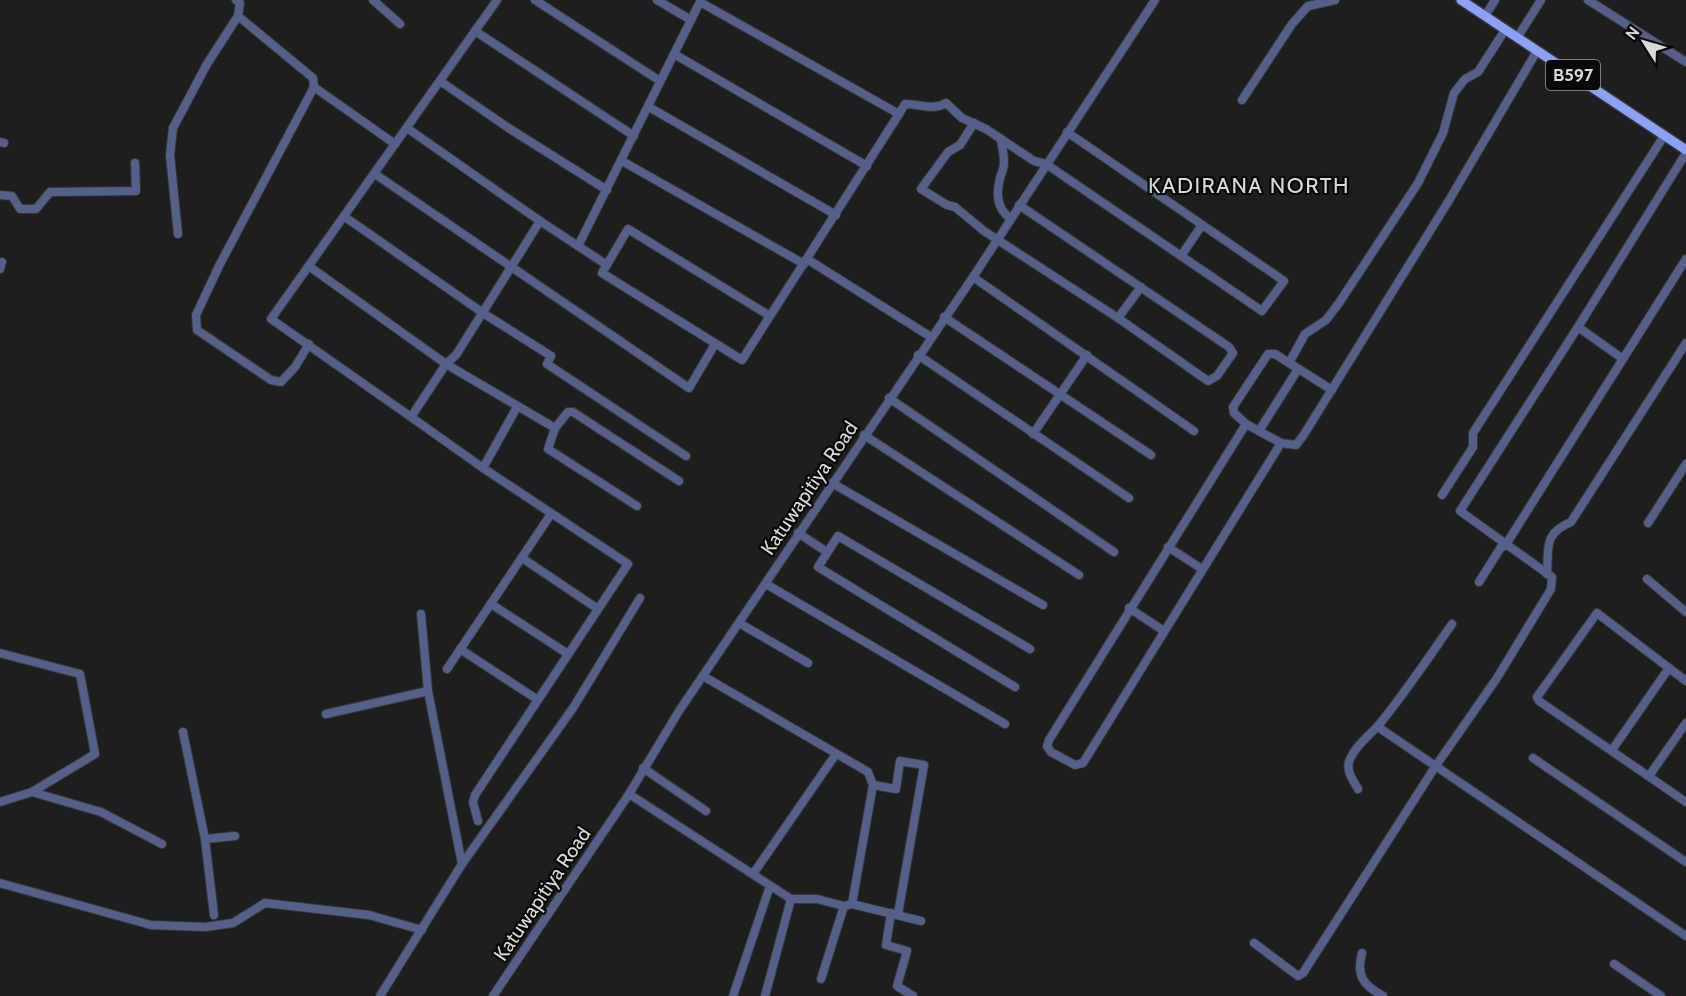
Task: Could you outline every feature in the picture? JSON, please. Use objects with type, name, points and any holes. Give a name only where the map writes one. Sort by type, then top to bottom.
[{"type":"main road","name":"B597","points":[[1461,0],[1686,152]]},
{"type":"street","points":[[178,234],[170,155],[173,128],[207,64],[238,16],[240,3],[236,0]]},
{"type":"street","points":[[373,0],[400,24]]},
{"type":"street","points":[[478,821],[473,802],[475,795],[628,564],[483,468],[272,319],[497,0]]},
{"type":"street","points":[[535,0],[660,81]]},
{"type":"street","points":[[657,0],[691,20]]},
{"type":"street","name":"Katuwapitiya Road","points":[[493,996],[629,795],[642,768],[798,533],[973,277],[1155,0]]},
{"type":"street","points":[[1242,100],[1293,24],[1308,6],[1335,0]]},
{"type":"street","points":[[1485,16],[1495,0]]},
{"type":"street","points":[[1517,38],[1540,0]]},
{"type":"street","points":[[1588,0],[1686,62]]},
{"type":"street","points":[[578,246],[700,1],[899,114]]},
{"type":"street","points":[[238,16],[313,78],[314,87],[220,264],[196,315],[197,330],[271,380],[281,382],[295,367],[309,344]]},
{"type":"street","points":[[1289,363],[1305,334],[1326,320],[1339,303],[1418,183],[1443,133],[1454,93],[1465,79],[1478,72],[1505,30]]},
{"type":"street","points":[[475,32],[634,136]]},
{"type":"street","points":[[1332,390],[1275,354],[1266,356],[1233,407],[1233,413],[1246,424],[1281,443],[1296,445],[1332,390],[1448,202],[1537,51]]},
{"type":"street","points":[[674,54],[867,166]]},
{"type":"street","points":[[440,81],[510,129],[607,190]]},
{"type":"street","points":[[314,87],[395,144]]},
{"type":"street","points":[[770,316],[628,229],[602,273],[742,360],[905,104],[916,104],[928,108],[946,103],[962,118],[974,123],[1034,161],[1046,164],[1262,311],[1284,281],[1067,132]]},
{"type":"street","points":[[649,107],[836,215]]},
{"type":"street","points":[[974,123],[960,146],[948,152],[921,189],[946,206],[955,207],[996,239],[1118,318],[1208,381],[1213,380],[1233,353],[1232,350],[1019,205]]},
{"type":"street","points":[[407,128],[607,265]]},
{"type":"street","points":[[1442,495],[1473,447],[1473,433],[1664,136]]},
{"type":"street","points":[[1001,140],[1004,163],[996,187],[1003,213],[1010,218]]},
{"type":"street","points":[[1254,943],[1286,969],[1298,976],[1303,974],[1435,766],[1497,678],[1551,589],[1552,577],[1504,545],[1460,511],[1578,327],[1686,152]]},
{"type":"street","points":[[622,161],[806,262],[931,338]]},
{"type":"street","points":[[0,195],[12,196],[20,209],[36,209],[50,192],[136,191],[135,163]]},
{"type":"street","points":[[375,174],[689,388],[715,344]]},
{"type":"street","points":[[345,217],[483,313],[551,356],[547,364],[686,456]]},
{"type":"street","points":[[411,417],[446,364],[456,355],[540,221]]},
{"type":"street","points":[[1181,256],[1202,225]]},
{"type":"street","points":[[1479,582],[1686,259]]},
{"type":"street","points":[[310,267],[446,364],[555,428]]},
{"type":"street","points":[[973,277],[1194,431]]},
{"type":"street","points":[[1118,318],[1141,287]]},
{"type":"street","points":[[944,317],[1151,454]]},
{"type":"street","points":[[1578,327],[1623,359]]},
{"type":"street","points":[[1547,574],[1551,536],[1557,528],[1571,522],[1686,343]]},
{"type":"street","points":[[918,355],[1129,498]]},
{"type":"street","points":[[1033,434],[1087,356]]},
{"type":"street","points":[[1259,431],[1298,369]]},
{"type":"street","points":[[889,398],[1114,552]]},
{"type":"street","points":[[483,468],[517,406]]},
{"type":"street","points":[[637,506],[548,449],[555,428],[568,412],[573,412],[679,481]]},
{"type":"street","points":[[1246,424],[1129,608],[1049,740],[1047,746],[1051,752],[1075,765],[1083,763],[1281,443]]},
{"type":"street","points":[[864,435],[1079,575]]},
{"type":"street","points":[[1648,523],[1686,464]]},
{"type":"street","points":[[832,483],[1043,604]]},
{"type":"street","points":[[447,669],[551,513]]},
{"type":"street","points":[[798,533],[827,552]]},
{"type":"street","points":[[1015,687],[818,567],[837,536],[1030,649]]},
{"type":"street","points":[[1168,547],[1202,569]]},
{"type":"street","points":[[522,558],[598,609]]},
{"type":"street","points":[[1647,579],[1686,612]]},
{"type":"street","points":[[766,584],[1005,724]]},
{"type":"street","points":[[380,996],[462,864],[573,708],[640,598]]},
{"type":"street","points":[[491,604],[568,654]]},
{"type":"street","points":[[1129,608],[1164,631]]},
{"type":"street","points":[[1686,681],[1597,613],[1537,697],[1539,701],[1686,802]]},
{"type":"street","points":[[422,614],[428,691],[462,864]]},
{"type":"street","points":[[739,622],[808,663]]},
{"type":"street","points":[[1358,789],[1348,772],[1349,761],[1368,733],[1378,727],[1413,682],[1452,624]]},
{"type":"street","points":[[460,649],[538,699]]},
{"type":"street","points":[[0,653],[80,674],[95,754],[32,792],[0,802]]},
{"type":"street","points":[[1612,750],[1670,668]]},
{"type":"street","points":[[703,676],[868,772],[873,785],[848,905],[821,979]]},
{"type":"street","points":[[326,714],[428,691]]},
{"type":"street","points":[[1649,776],[1686,723]]},
{"type":"street","points":[[1378,727],[1686,936]]},
{"type":"street","points":[[183,732],[205,839],[214,915]]},
{"type":"street","points":[[753,874],[836,754]]},
{"type":"street","points":[[1533,758],[1686,862]]},
{"type":"street","points":[[873,785],[896,789],[900,761],[924,765],[895,914],[886,945],[907,951],[897,986],[913,996]]},
{"type":"street","points":[[642,768],[706,811]]},
{"type":"street","points":[[32,792],[101,812],[162,844]]},
{"type":"street","points":[[629,795],[790,899],[817,899],[921,921]]},
{"type":"street","points":[[205,839],[235,836]]},
{"type":"street","points":[[0,883],[151,925],[205,927],[233,923],[266,903],[369,915],[422,930]]},
{"type":"street","points":[[733,996],[770,886]]},
{"type":"street","points":[[765,996],[790,899]]},
{"type":"street","points":[[1362,953],[1358,969],[1360,976],[1373,990],[1383,996]]},
{"type":"street","points":[[1614,964],[1661,996]]},
{"type":"district","name":"KADIRANA NORTH","points":[[1249,185]]}]
